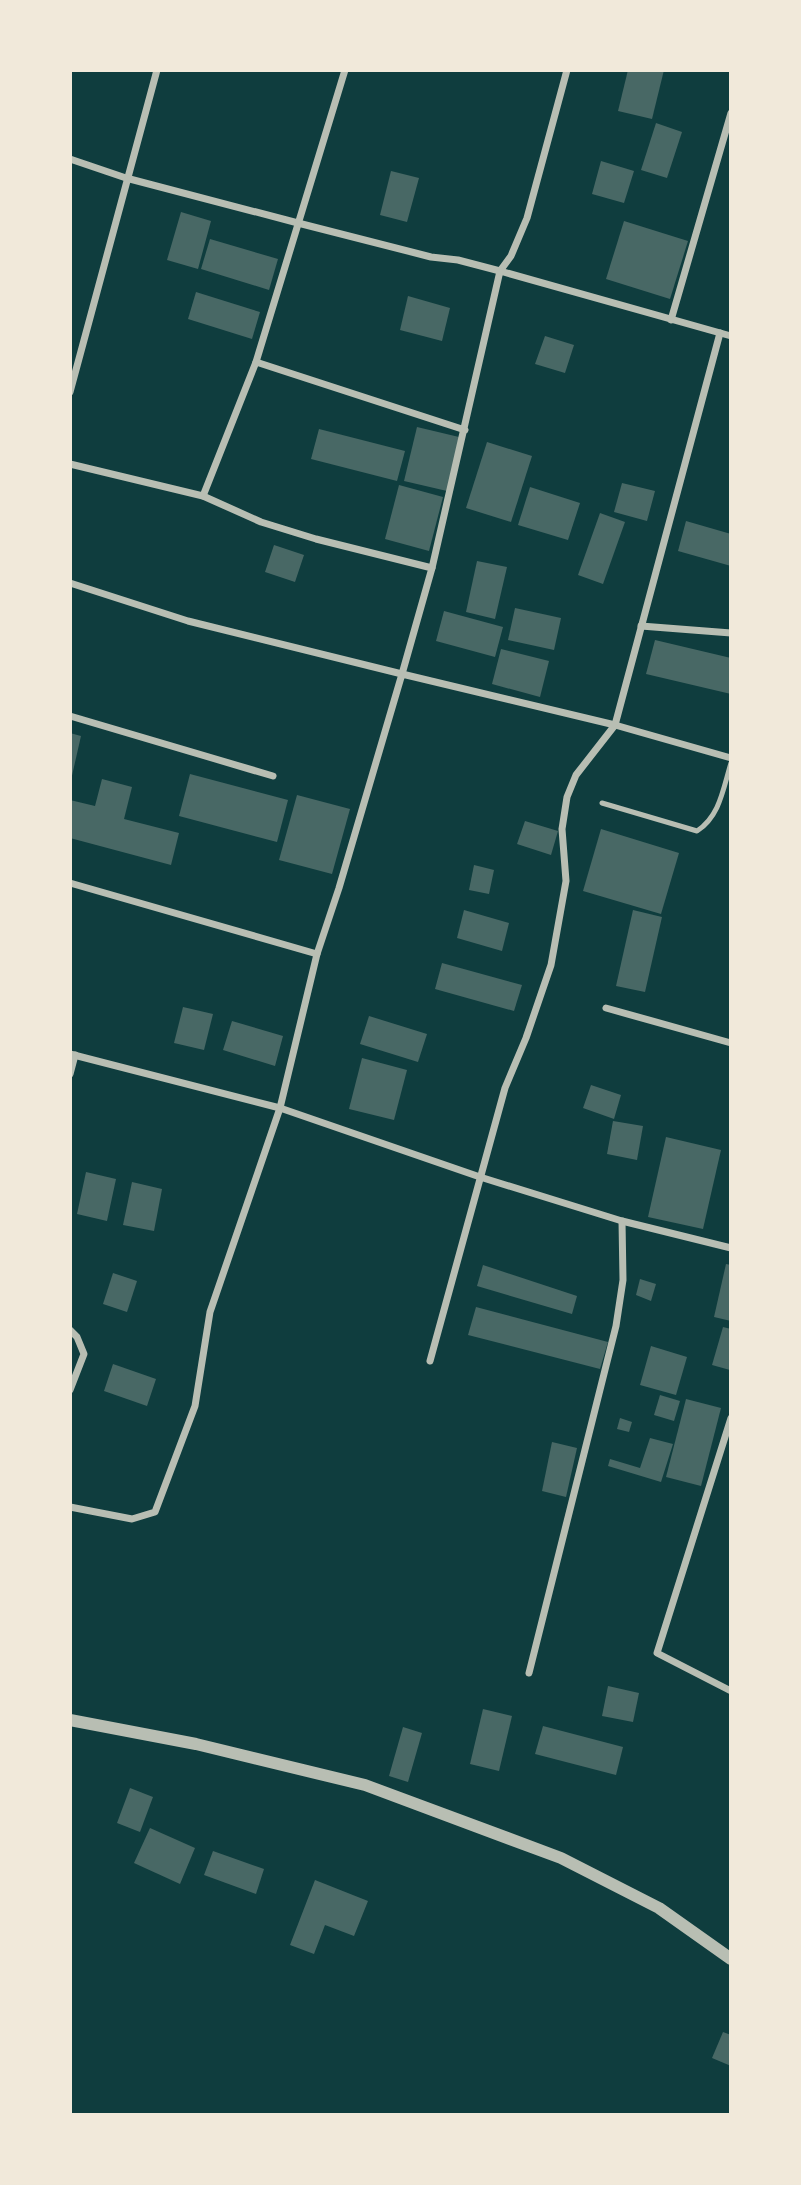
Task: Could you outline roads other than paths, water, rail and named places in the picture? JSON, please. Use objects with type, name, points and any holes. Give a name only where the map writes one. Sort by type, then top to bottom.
[{"type":"street","points":[[70,392],[157,70]]},
{"type":"street","points":[[203,496],[256,362],[345,70]]},
{"type":"street","points":[[70,1507],[132,1519],[155,1512],[195,1406],[210,1312],[280,1108],[317,954],[339,888],[432,568],[500,271],[511,256],[527,218],[568,70]]},
{"type":"street","points":[[671,320],[731,113]]},
{"type":"street","points":[[70,159],[126,178],[431,257],[458,260],[731,335]]},
{"type":"street","points":[[430,1361],[505,1088],[526,1038],[551,965],[566,881],[562,829],[567,797],[576,775],[615,725],[720,332]]},
{"type":"street","points":[[256,362],[464,430]]},
{"type":"street","points":[[70,464],[203,496],[261,522],[316,539],[432,568]]},
{"type":"street","points":[[70,583],[188,621],[615,725],[731,758]]},
{"type":"street","points":[[641,626],[731,633]]},
{"type":"street","points":[[70,716],[272,776]]},
{"type":"street","points":[[70,883],[317,954]]},
{"type":"street","points":[[606,1008],[731,1043]]},
{"type":"street","points":[[70,1074],[72,1054],[280,1108],[480,1177],[622,1221],[731,1248]]},
{"type":"street","points":[[529,1673],[616,1326],[623,1280],[622,1221]]},
{"type":"street","points":[[70,1390],[84,1354],[72,1334]]},
{"type":"street","points":[[731,1418],[657,1653],[731,1691]]},
{"type":"street","points":[[70,1720],[196,1744],[365,1785],[561,1858],[659,1908],[731,1959]]},
{"type":"lane","points":[[603,803],[697,831],[708,824],[717,808],[731,763]]}]
